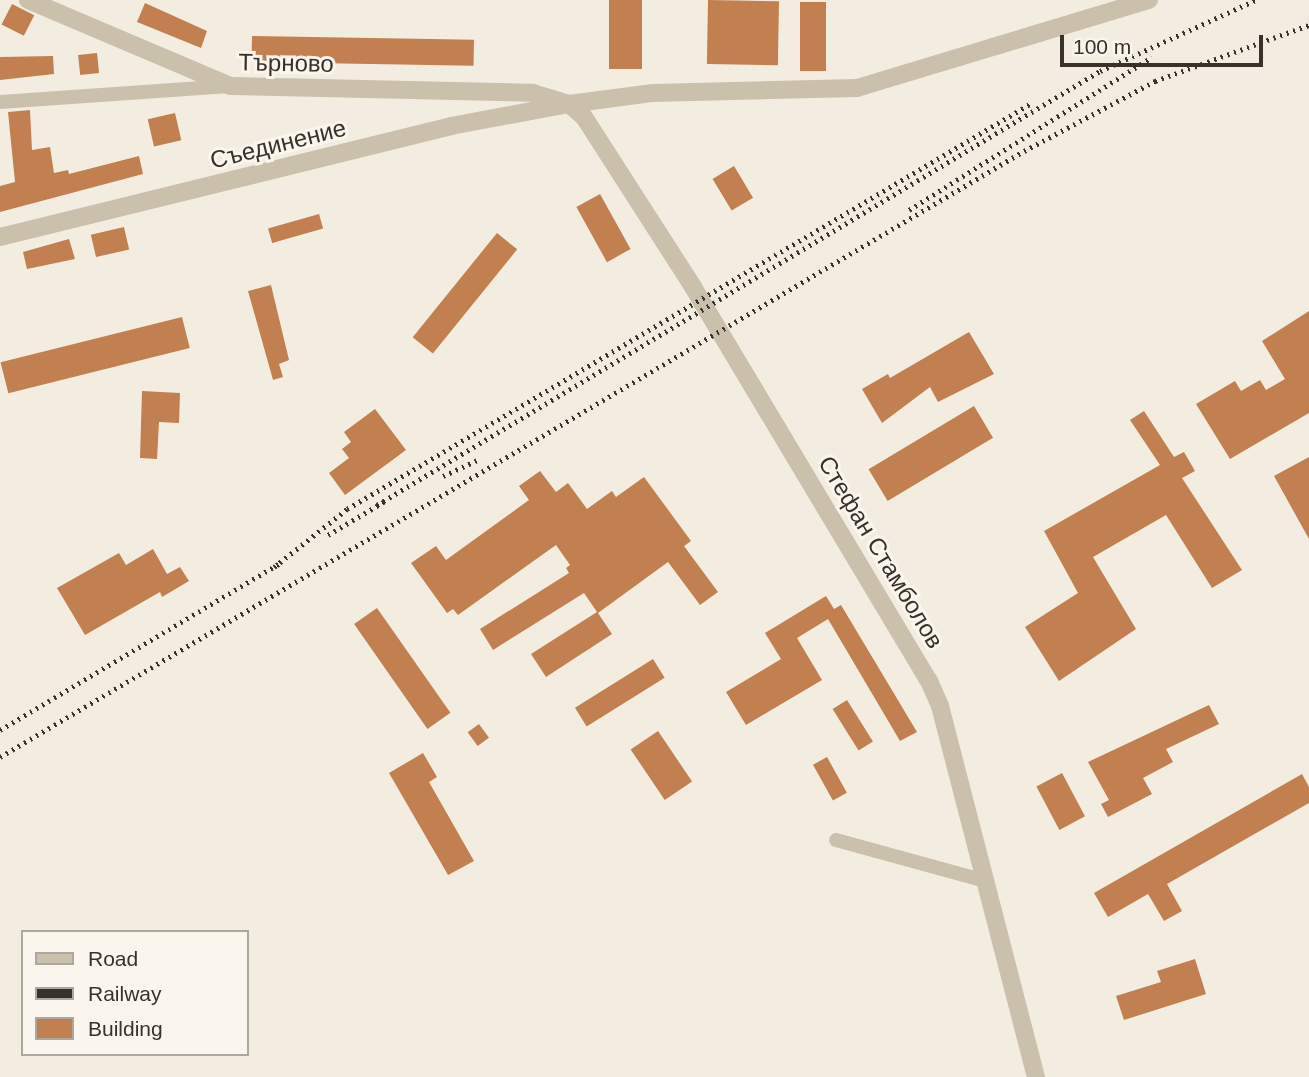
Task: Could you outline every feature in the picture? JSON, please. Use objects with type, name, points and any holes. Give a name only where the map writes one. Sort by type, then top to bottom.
[{"type":"street","points":[[29,0],[231,86]]},
{"type":"street","name":"Съединение","points":[[0,237],[451,127],[569,104],[653,93],[857,89],[1149,0]]},
{"type":"street","name":"Търново","points":[[0,102],[231,86],[516,92],[553,97],[569,104]]},
{"type":"street","name":"Стефан Стамболов","points":[[569,104],[601,137],[929,681],[940,706],[1036,1077]]},
{"type":"street","points":[[836,840],[986,881]]},
{"type":"building","points":[[609,0],[642,0],[642,69],[609,69]]},
{"type":"building","points":[[708,0],[779,1],[778,65],[707,64]]},
{"type":"building","points":[[800,2],[826,2],[826,71],[800,71]]},
{"type":"building","points":[[145,3],[207,31],[201,48],[137,22]]},
{"type":"building","points":[[12,4],[34,15],[24,36],[2,24]]},
{"type":"building","points":[[252,36],[474,40],[474,66],[252,62]]},
{"type":"building","points":[[97,53],[99,73],[80,75],[78,55]]},
{"type":"building","points":[[53,56],[54,74],[0,80],[0,57]]},
{"type":"building","points":[[30,110],[32,150],[50,147],[54,173],[68,170],[69,174],[139,156],[143,174],[0,212],[0,186],[15,182],[8,112]]},
{"type":"building","points":[[175,113],[181,140],[154,147],[148,119]]},
{"type":"building","points":[[734,166],[753,198],[732,211],[713,179]]},
{"type":"building","points":[[600,194],[631,249],[607,262],[576,207]]},
{"type":"building","points":[[319,214],[323,228],[272,243],[268,229]]},
{"type":"building","points":[[124,227],[129,249],[96,257],[91,235]]},
{"type":"building","points":[[497,233],[517,249],[433,353],[413,337]]},
{"type":"building","points":[[69,239],[75,259],[27,269],[23,252]]},
{"type":"building","points":[[271,285],[289,360],[279,364],[283,377],[273,380],[248,291]]},
{"type":"building","points":[[1309,311],[1309,413],[1230,459],[1196,404],[1235,381],[1241,391],[1260,380],[1266,390],[1285,379],[1262,341]]},
{"type":"building","points":[[182,317],[190,348],[8,393],[1,362]]},
{"type":"building","points":[[969,332],[994,374],[938,402],[930,387],[882,423],[862,389],[888,374],[890,378]]},
{"type":"building","points":[[142,391],[180,393],[179,423],[159,422],[157,459],[140,458]]},
{"type":"building","points":[[974,406],[993,438],[888,501],[869,469]]},
{"type":"building","points":[[375,409],[406,450],[345,495],[329,473],[349,458],[342,449],[351,442],[344,432]]},
{"type":"building","points":[[1144,411],[1174,457],[1184,452],[1195,471],[1182,478],[1242,570],[1212,588],[1166,515],[1093,557],[1136,629],[1059,681],[1025,627],[1078,593],[1044,531],[1160,465],[1130,420]]},
{"type":"building","points":[[1309,457],[1309,539],[1274,476]]},
{"type":"building","points":[[540,471],[556,492],[568,483],[587,509],[612,491],[616,497],[644,477],[691,541],[684,546],[718,592],[700,605],[668,562],[598,613],[612,634],[546,677],[531,654],[597,612],[584,593],[493,650],[480,629],[569,573],[566,568],[570,565],[556,545],[458,615],[453,609],[447,613],[411,563],[436,546],[446,560],[529,500],[519,486]]},
{"type":"building","points":[[153,549],[167,574],[180,567],[189,581],[162,597],[160,592],[85,635],[57,588],[119,553],[126,565]]},
{"type":"building","points":[[826,596],[834,609],[841,605],[917,732],[900,741],[828,619],[797,638],[822,680],[746,725],[726,692],[781,659],[765,633]]},
{"type":"building","points":[[377,608],[450,713],[427,729],[354,624]]},
{"type":"building","points":[[653,659],[665,678],[587,726],[575,708]]},
{"type":"building","points":[[847,700],[873,742],[859,751],[833,709]]},
{"type":"building","points":[[1209,705],[1219,724],[1166,749],[1173,762],[1143,778],[1152,794],[1108,817],[1101,804],[1109,800],[1088,762]]},
{"type":"building","points":[[479,724],[489,738],[478,746],[468,732]]},
{"type":"building","points":[[658,731],[692,782],[665,800],[631,749]]},
{"type":"building","points":[[423,753],[437,777],[429,782],[474,861],[448,875],[389,773]]},
{"type":"building","points":[[827,757],[847,793],[833,801],[813,765]]},
{"type":"building","points":[[1062,773],[1085,816],[1059,830],[1036,787]]},
{"type":"building","points":[[1302,774],[1309,787],[1309,803],[1167,884],[1182,911],[1164,921],[1148,894],[1108,917],[1094,893]]},
{"type":"building","points":[[1195,959],[1206,994],[1124,1020],[1116,996],[1161,982],[1157,971]]},
{"type":"railway","points":[[377,505],[1100,71],[1256,0]]},
{"type":"railway","points":[[0,757],[1024,151],[1155,81],[1309,25]]},
{"type":"railway","points":[[909,210],[1152,57]]},
{"type":"railway","points":[[274,567],[347,509],[1030,104]]},
{"type":"railway","points":[[443,476],[480,459]]},
{"type":"railway","points":[[328,535],[385,501]]},
{"type":"railway","points":[[0,730],[282,562]]}]
